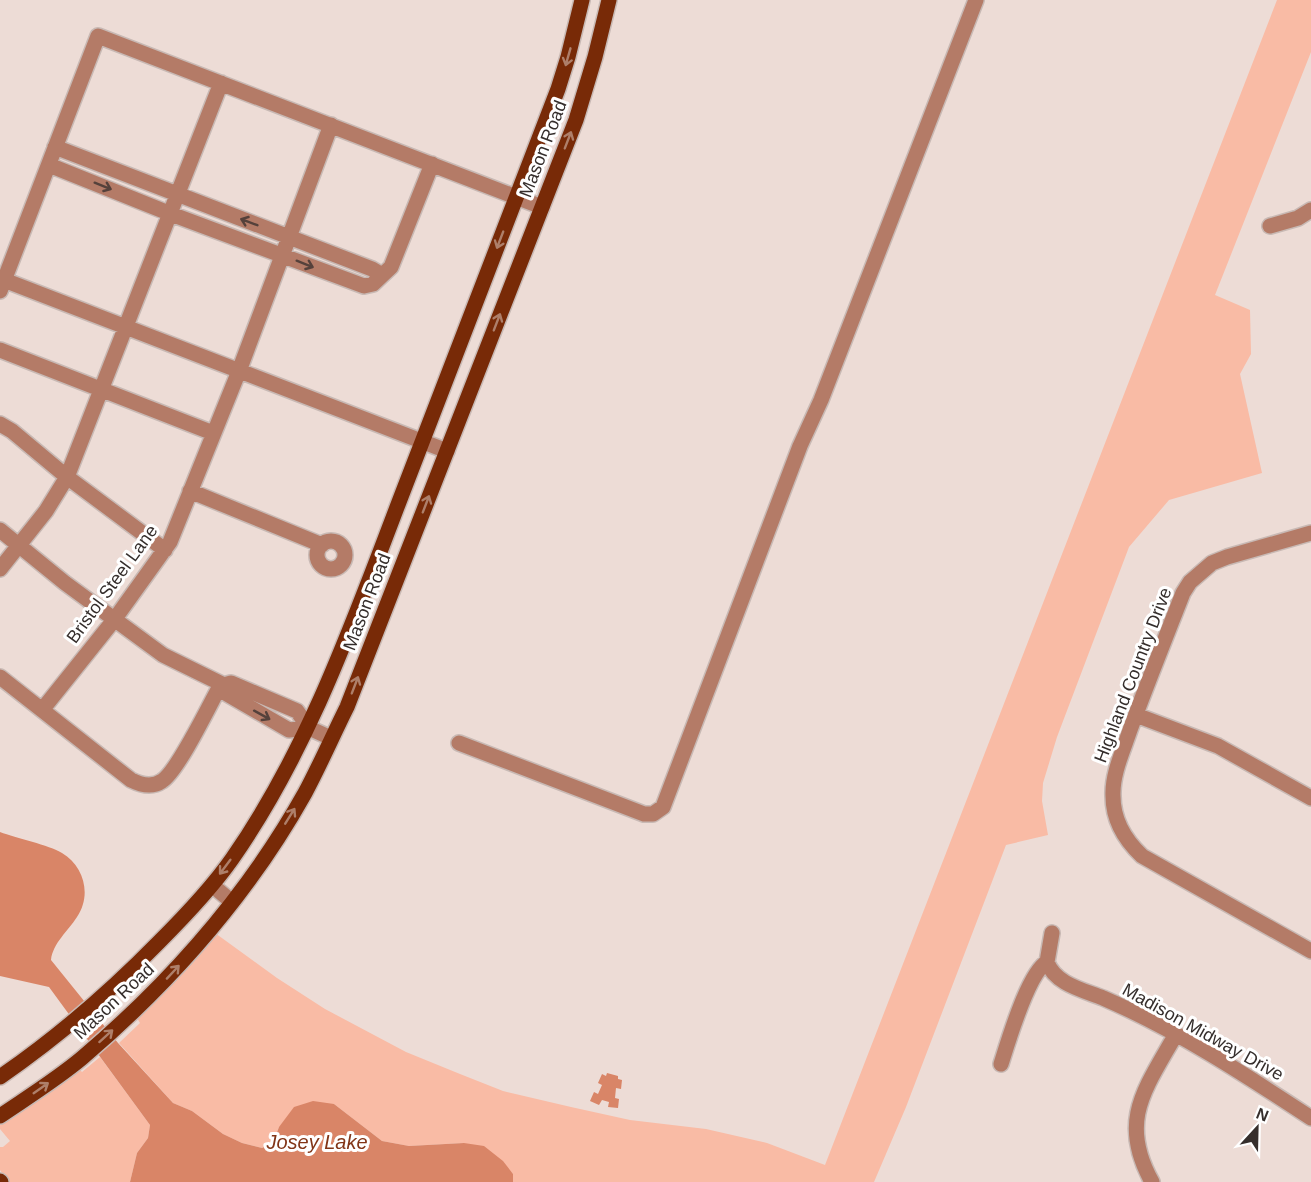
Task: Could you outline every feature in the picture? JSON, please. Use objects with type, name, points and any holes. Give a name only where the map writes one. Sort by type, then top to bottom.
[{"type":"main road","name":"Mason Road","points":[[0,1077],[56,1036],[110,991],[212,885],[262,813],[309,728],[423,441],[561,78],[582,0]]},
{"type":"main road","name":"Mason Road","points":[[0,1116],[81,1059],[132,1013],[193,950],[257,869],[305,793],[347,707],[576,120],[609,0]]},
{"type":"street","points":[[459,742],[644,814],[653,814],[663,807],[800,446],[821,400],[976,0]]},
{"type":"street","points":[[447,451],[126,327],[2,285],[98,36],[542,207]]},
{"type":"street","points":[[0,569],[46,511],[67,477],[221,83]]},
{"type":"street","name":"Bristol Steel Lane","points":[[42,710],[114,620],[165,550],[239,370],[331,125]]},
{"type":"street","points":[[56,147],[372,269],[382,275]]},
{"type":"street","points":[[49,165],[171,214],[364,286],[373,284],[391,267],[432,164]]},
{"type":"street","points":[[1270,226],[1299,218],[1311,210]]},
{"type":"street","points":[[0,350],[213,433]]},
{"type":"street","points":[[0,424],[12,430],[67,477],[165,550]]},
{"type":"street","points":[[190,491],[322,545]]},
{"type":"street","points":[[0,530],[114,620],[163,655],[222,685],[227,694],[289,730],[309,728],[331,738]]},
{"type":"street","name":"Highland Country Drive","points":[[1310,537],[1227,557],[1212,563],[1190,582],[1179,604],[1136,715],[1118,765],[1113,795],[1118,823],[1130,845],[1156,866],[1311,951]]},
{"type":"street","points":[[0,677],[131,780],[144,785],[156,784],[169,776],[222,685]]},
{"type":"street","points":[[1136,715],[1218,746],[1311,798]]},
{"type":"street","points":[[212,885],[232,902]]},
{"type":"street","points":[[1001,1064],[1033,978],[1039,968],[1047,962],[1052,933]]},
{"type":"street","name":"Madison Midway Drive","points":[[1047,962],[1052,972],[1060,980],[1176,1034],[1311,1118]]},
{"type":"street","points":[[1152,1182],[1138,1152],[1136,1121],[1145,1091],[1176,1034]]},
{"type":"shaded area","points":[[1277,0],[1311,0],[1311,52],[1215,295],[1250,310],[1251,354],[1240,374],[1262,473],[1169,500],[1129,547],[1057,737],[1043,783],[1042,801],[1048,835],[1006,845],[906,1107],[874,1182],[513,1182],[513,1174],[464,1143],[409,1146],[382,1141],[334,1104],[279,1127],[273,1143],[262,1148],[242,1143],[223,1134],[192,1111],[173,1103],[119,1043],[140,1023],[137,1018],[215,933],[325,1009],[406,1052],[503,1091],[630,1120],[706,1129],[767,1143],[825,1165]]},
{"type":"shaded area","points":[[100,1057],[150,1125],[148,1138],[137,1153],[130,1182],[8,1182],[0,1170],[0,1147],[10,1141],[0,1129],[0,1125],[78,1068],[82,1072]]},
{"type":"water","name":"Josey Lake","points":[[0,832],[56,850],[76,865],[85,891],[82,908],[61,937],[51,960],[118,1043],[173,1103],[192,1111],[223,1134],[242,1143],[262,1148],[273,1143],[279,1127],[294,1107],[313,1101],[334,1104],[382,1141],[409,1146],[464,1143],[484,1146],[503,1161],[513,1174],[513,1182],[130,1182],[137,1153],[148,1138],[150,1125],[49,987],[0,976]]},
{"type":"water","points":[[607,1073],[618,1076],[618,1079],[622,1080],[621,1089],[616,1088],[615,1098],[619,1099],[618,1108],[608,1107],[609,1102],[602,1100],[599,1105],[590,1101],[594,1092],[598,1094],[602,1085],[598,1083],[602,1074],[606,1076]]}]
